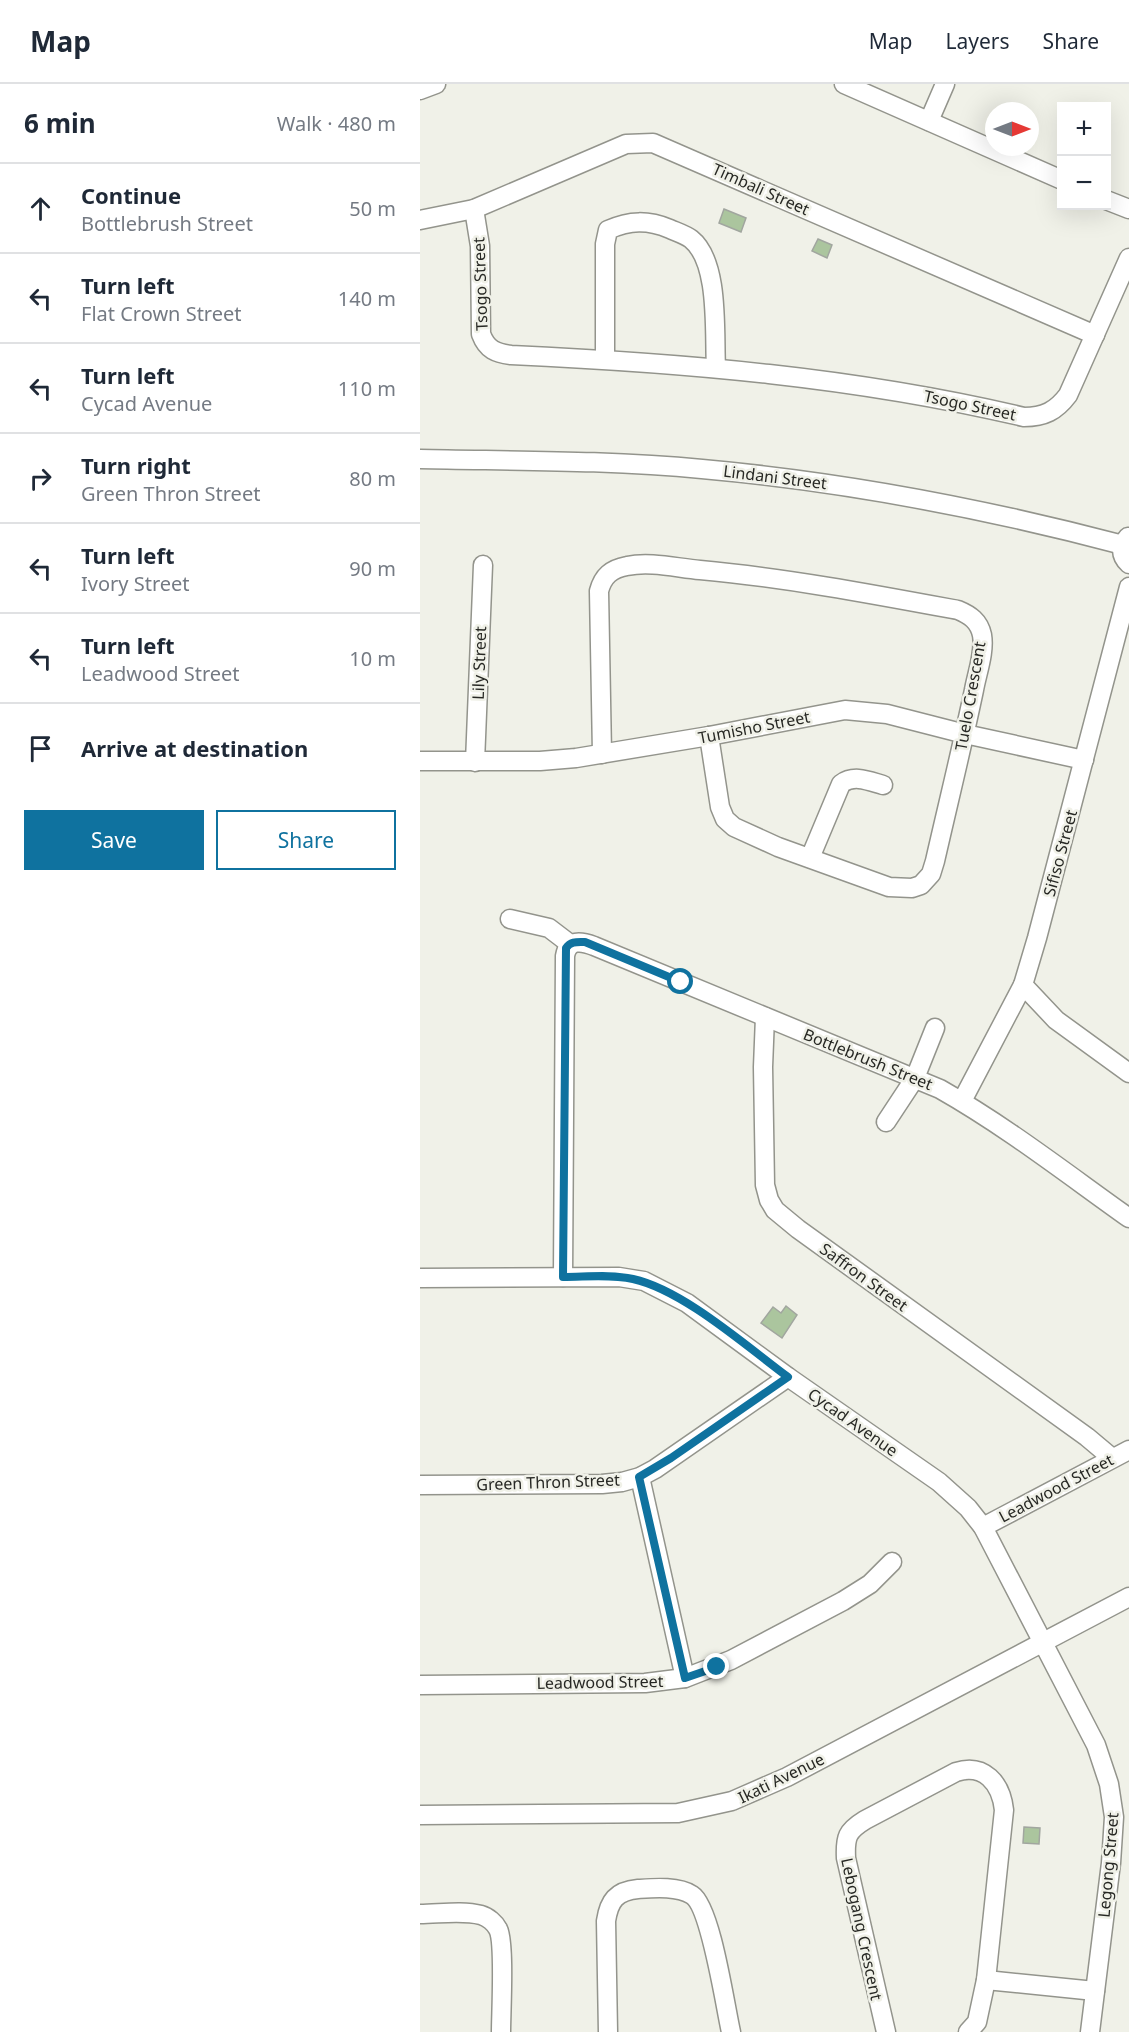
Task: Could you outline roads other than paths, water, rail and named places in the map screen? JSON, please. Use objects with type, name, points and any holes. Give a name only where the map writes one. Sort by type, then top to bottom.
[{"type":"street","points":[[420,90],[436,84]]},
{"type":"street","points":[[844,84],[1057,178]]},
{"type":"street","points":[[929,121],[945,84]]},
{"type":"street","name":"Timbali Street","points":[[420,220],[474,209],[613,149],[633,143],[653,143],[1095,335]]},
{"type":"street","points":[[1111,202],[1129,209]]},
{"type":"street","name":"Tsogo Street","points":[[474,209],[480,246],[480,321],[484,344],[500,354],[605,359],[716,368],[893,390],[962,402],[1024,417],[1036,417],[1055,410],[1068,395],[1129,258]]},
{"type":"street","points":[[605,359],[605,244],[608,230],[625,222],[657,224],[691,239],[704,254],[712,285],[716,368]]},
{"type":"street","name":"Lindani Street","points":[[420,459],[625,463],[766,476],[935,501],[1126,541]]},
{"type":"street","points":[[1126,541],[1123,557],[1129,564]]},
{"type":"street","name":"Tuelo Crescent","points":[[602,754],[599,591],[608,573],[628,566],[642,564],[723,572],[861,592],[958,610],[977,622],[982,633],[982,645],[965,734],[935,861],[931,874],[921,885],[912,888],[889,887],[746,834],[734,827],[725,819],[720,807],[709,736]]},
{"type":"street","name":"Lily Street","points":[[475,762],[483,565]]},
{"type":"street","name":"Sifiso Street","points":[[962,1101],[1023,985],[1129,587]]},
{"type":"street","name":"Tumisho Street","points":[[420,762],[540,761],[602,754],[845,710],[887,714],[1084,760]]},
{"type":"street","points":[[810,858],[841,784],[848,779],[857,778],[883,785]]},
{"type":"street","name":"Bottlebrush Street","points":[[510,919],[549,928],[577,943],[915,1078],[962,1101],[1039,1152],[1129,1218]]},
{"type":"street","points":[[563,1277],[565,956],[566,948],[577,943]]},
{"type":"street","points":[[1023,985],[1056,1020],[1129,1073]]},
{"type":"street","name":"Saffron Street","points":[[765,1017],[764,1169],[769,1200],[776,1210],[798,1229],[1087,1437],[1112,1458]]},
{"type":"street","points":[[886,1122],[915,1078],[935,1028]]},
{"type":"street","name":"Cycad Avenue","points":[[420,1278],[620,1277],[657,1287],[687,1303],[788,1377],[939,1482],[968,1508],[983,1527],[1043,1641]]},
{"type":"street","name":"Green Thron Street","points":[[420,1485],[622,1482],[639,1477],[671,1458],[788,1377]]},
{"type":"street","name":"Leadwood Street","points":[[983,1527],[1129,1450]]},
{"type":"street","points":[[639,1477],[685,1678]]},
{"type":"street","name":"Leadwood Street","points":[[420,1684],[645,1683],[685,1678],[731,1660],[843,1601],[870,1584],[892,1562]]},
{"type":"street","name":"Ikati Avenue","points":[[420,1815],[657,1814],[714,1807],[751,1794],[787,1777],[1129,1597]]},
{"type":"street","name":"Legong Street","points":[[1043,1641],[1096,1745],[1112,1800],[1114,1817],[1111,1863],[1090,2032]]},
{"type":"street","name":"Lebogang Crescent","points":[[886,2032],[846,1858],[847,1836],[852,1828],[865,1820],[963,1770],[980,1771],[990,1778],[999,1787],[1004,1810],[986,1980],[977,2022],[968,2032]]},
{"type":"street","points":[[608,2032],[606,1921],[608,1907],[620,1894],[628,1890],[639,1889],[674,1889],[694,1896],[700,1903],[708,1926],[731,2032]]},
{"type":"street","points":[[420,1914],[483,1915],[499,1930],[501,2032]]},
{"type":"street","points":[[986,1980],[1095,1991]]}]
